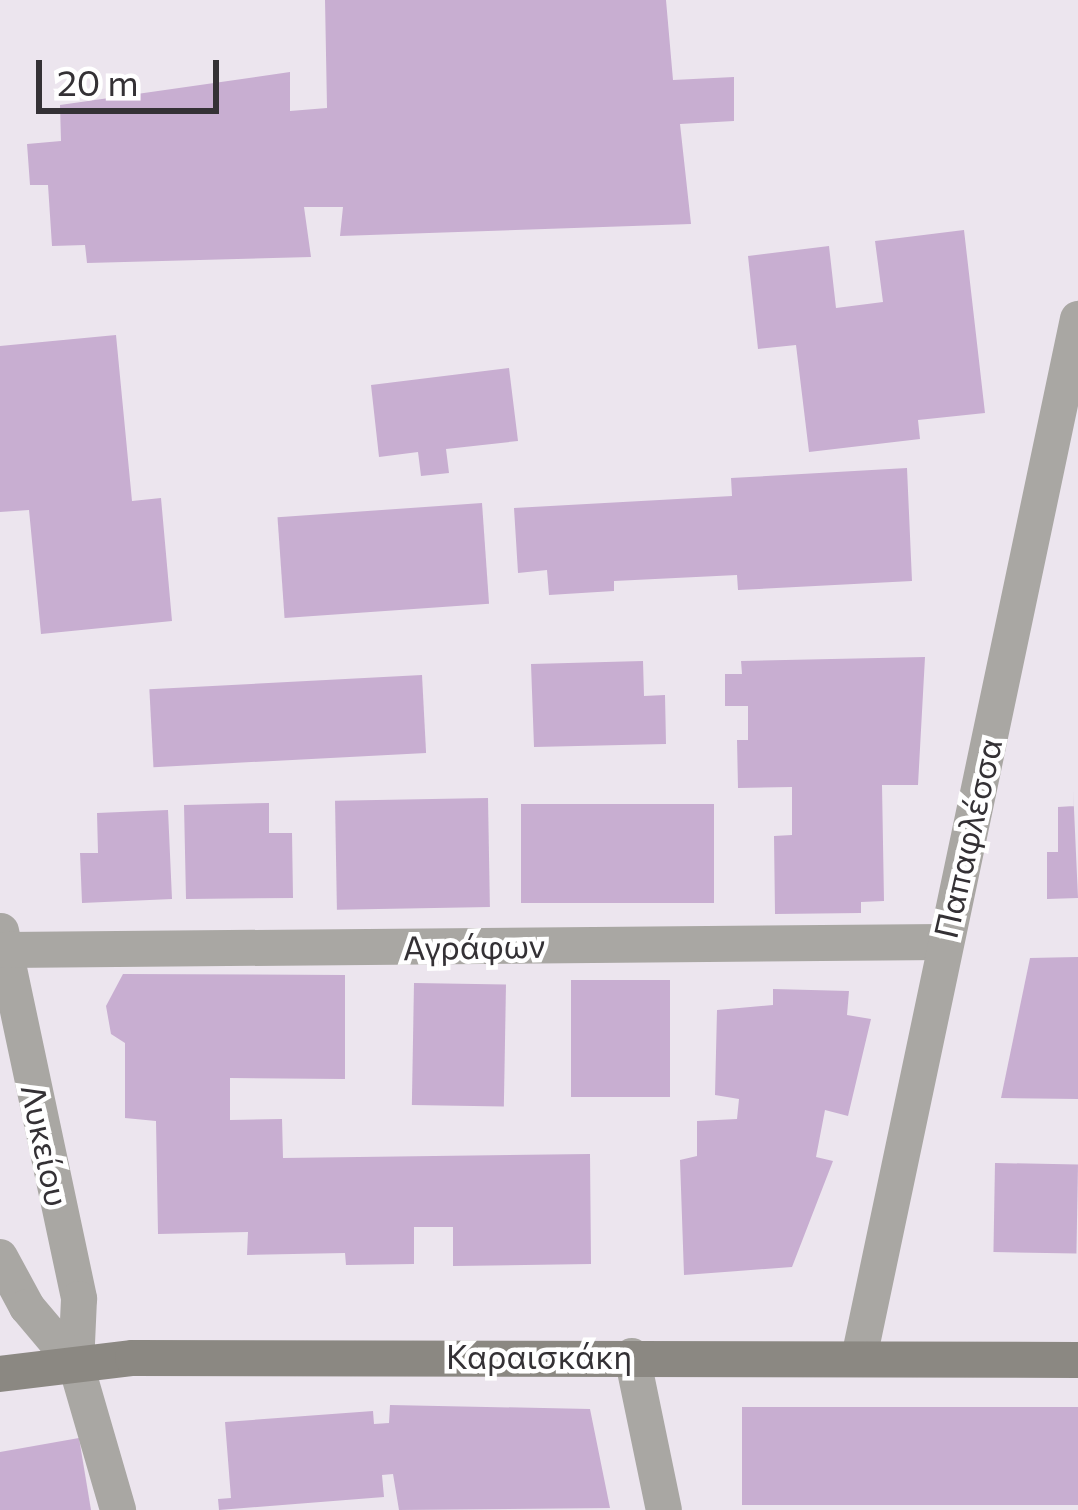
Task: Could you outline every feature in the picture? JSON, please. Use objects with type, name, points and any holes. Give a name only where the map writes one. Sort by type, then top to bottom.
[{"type":"street","name":"Παπαφλέσσα","points":[[859,1358],[943,942],[1078,319]]},
{"type":"street","name":"Αγράφων","points":[[3,939],[943,942]]},
{"type":"street","name":"Λυκείου","points":[[3,939],[79,1299],[76,1364]]},
{"type":"street","points":[[0,1257],[27,1307],[76,1364],[118,1510]]},
{"type":"street","points":[[632,1356],[664,1510]]},
{"type":"street","name":"Καραισκάκη","points":[[0,1374],[76,1364],[632,1356],[1078,1360]]},
{"type":"building","points":[[325,0],[666,0],[673,80],[734,77],[734,121],[680,124],[691,224],[340,236],[343,207],[304,207],[311,257],[87,263],[85,245],[52,246],[48,185],[30,185],[27,144],[61,141],[60,105],[290,72],[290,111],[327,108]]},
{"type":"building","points":[[964,230],[985,413],[918,420],[920,439],[809,452],[796,345],[758,349],[748,256],[829,246],[836,308],[883,302],[875,241]]},
{"type":"building","points":[[116,335],[132,501],[161,498],[172,621],[41,634],[29,510],[0,512],[0,346]]},
{"type":"building","points":[[509,368],[518,441],[446,449],[449,473],[421,476],[418,452],[379,457],[371,385]]},
{"type":"building","points":[[907,468],[912,581],[738,590],[737,575],[614,581],[614,591],[549,595],[547,570],[518,573],[514,508],[732,496],[731,478]]},
{"type":"building","points":[[482,503],[489,604],[285,618],[277,517]]},
{"type":"building","points":[[925,657],[918,785],[882,785],[884,901],[861,902],[861,913],[775,914],[774,836],[792,835],[792,787],[738,788],[737,740],[748,740],[748,706],[725,706],[725,674],[742,674],[741,661]]},
{"type":"building","points":[[643,661],[644,696],[665,695],[666,744],[534,747],[531,664]]},
{"type":"building","points":[[422,675],[426,753],[153,767],[149,689]]},
{"type":"building","points":[[488,798],[490,907],[337,910],[335,801]]},
{"type":"building","points":[[269,803],[269,833],[292,833],[293,898],[186,899],[184,805]]},
{"type":"building","points":[[521,804],[714,804],[714,903],[521,903]]},
{"type":"building","points":[[1074,806],[1078,898],[1047,899],[1047,852],[1058,852],[1058,807]]},
{"type":"building","points":[[168,810],[172,899],[82,903],[80,853],[98,853],[97,813]]},
{"type":"building","points":[[1078,957],[1078,1099],[1001,1098],[1030,958]]},
{"type":"building","points":[[123,974],[345,975],[345,1079],[230,1078],[230,1120],[282,1119],[283,1158],[590,1154],[591,1264],[453,1266],[453,1227],[414,1227],[414,1264],[346,1265],[345,1253],[247,1255],[248,1232],[158,1234],[156,1121],[125,1118],[125,1043],[111,1034],[106,1006]]},
{"type":"building","points":[[571,980],[670,980],[670,1097],[571,1097]]},
{"type":"building","points":[[414,983],[506,985],[504,1107],[412,1105]]},
{"type":"building","points":[[773,989],[849,991],[847,1015],[871,1019],[848,1116],[825,1110],[816,1157],[833,1161],[792,1267],[684,1275],[680,1160],[697,1156],[697,1121],[737,1119],[739,1099],[715,1095],[717,1010],[773,1005]]},
{"type":"building","points":[[995,1163],[1078,1164],[1076,1253],[993,1252]]},
{"type":"building","points":[[390,1405],[590,1409],[610,1508],[399,1510],[393,1474],[382,1475],[384,1497],[219,1510],[218,1499],[231,1498],[225,1422],[373,1411],[374,1424],[389,1423]]},
{"type":"building","points":[[742,1407],[1078,1407],[1078,1505],[742,1505]]},
{"type":"building","points":[[79,1438],[91,1510],[0,1510],[0,1452]]}]
